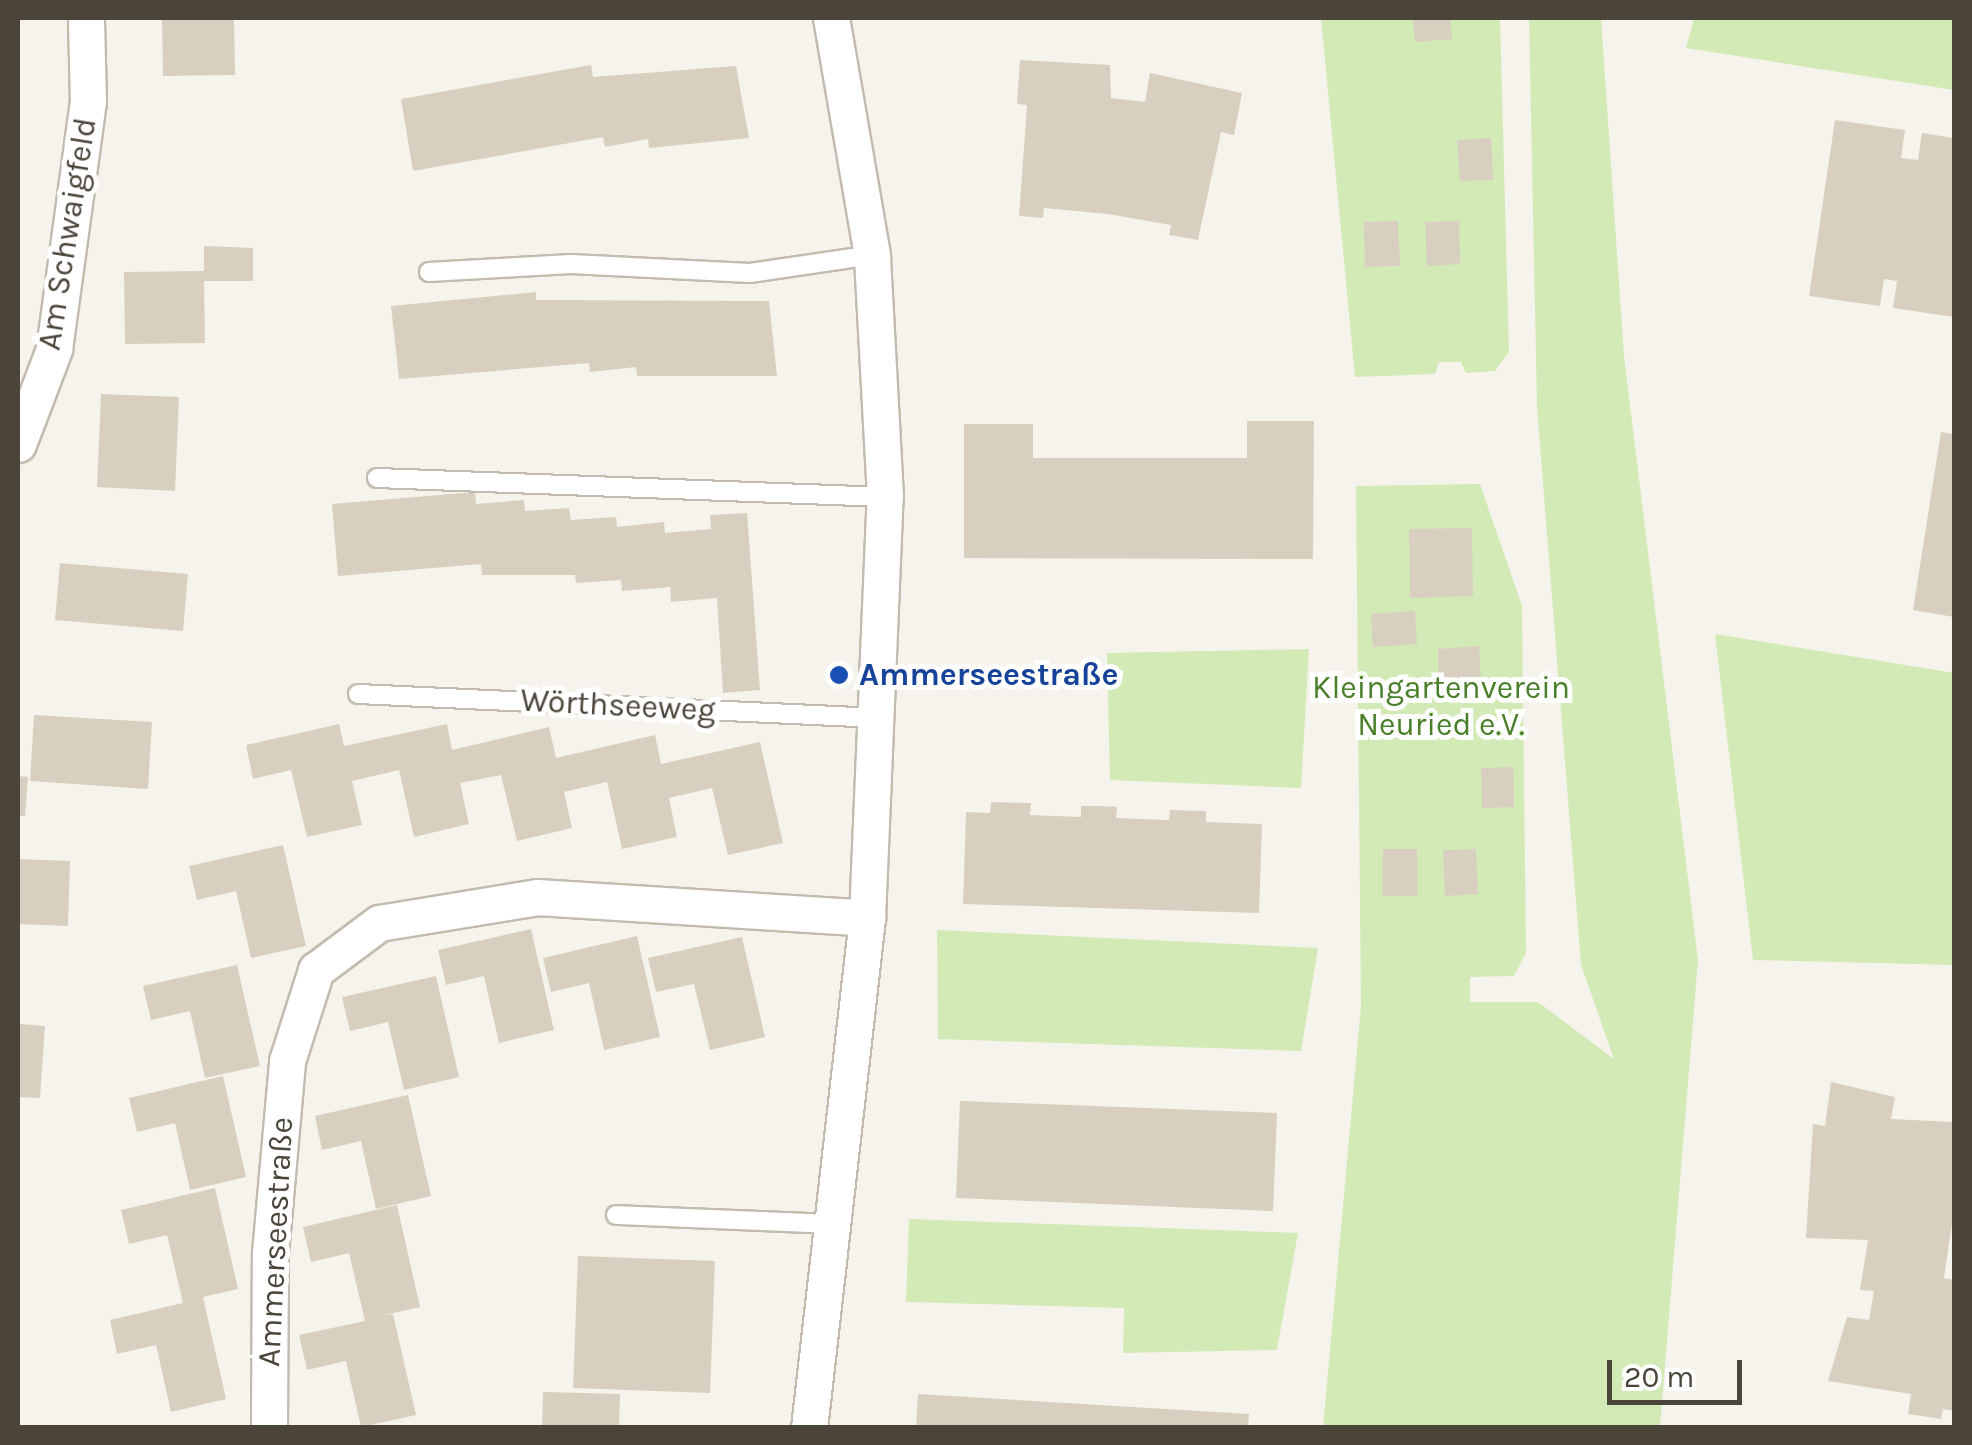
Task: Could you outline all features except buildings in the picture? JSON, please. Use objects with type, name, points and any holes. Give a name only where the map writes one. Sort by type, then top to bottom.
[{"type":"street","name":"Am Schwaigfeld","points":[[18,444],[54,350],[88,102],[86,18]]},
{"type":"street","points":[[809,1428],[867,918],[885,496],[872,256],[831,18]]},
{"type":"street","name":"Ammerseestraße","points":[[269,1428],[270,1252],[287,1061],[316,970],[379,923],[537,897],[867,918]]},
{"type":"lane","points":[[430,272],[571,264],[750,273],[872,256]]},
{"type":"lane","points":[[377,478],[885,496]]},
{"type":"lane","name":"Wörthseeweg","points":[[358,694],[878,718]]},
{"type":"lane","points":[[616,1216],[830,1224]]},
{"type":"green space","points":[[1321,18],[1500,18],[1509,352],[1495,371],[1466,373],[1461,362],[1439,362],[1435,374],[1355,377]]},
{"type":"green space","name":"Kleingartenverein Neuried e.V.","points":[[1529,18],[1601,18],[1624,356],[1698,960],[1660,1427],[1323,1428],[1361,1006],[1356,486],[1480,484],[1522,606],[1526,953],[1514,976],[1470,977],[1470,1002],[1538,1002],[1614,1059],[1581,965],[1537,407]]},
{"type":"green space","points":[[1694,18],[1954,18],[1954,90],[1686,48]]},
{"type":"green space","points":[[1715,634],[1954,673],[1954,965],[1753,960]]},
{"type":"green space","points":[[1309,649],[1301,788],[1110,780],[1107,653]]},
{"type":"green space","points":[[937,930],[1318,948],[1301,1051],[938,1039]]},
{"type":"green space","points":[[909,1219],[1298,1233],[1277,1350],[1123,1353],[1124,1308],[906,1302]]},
{"type":"place","name":"Ammerseestraße","points":[[839,675]]}]
